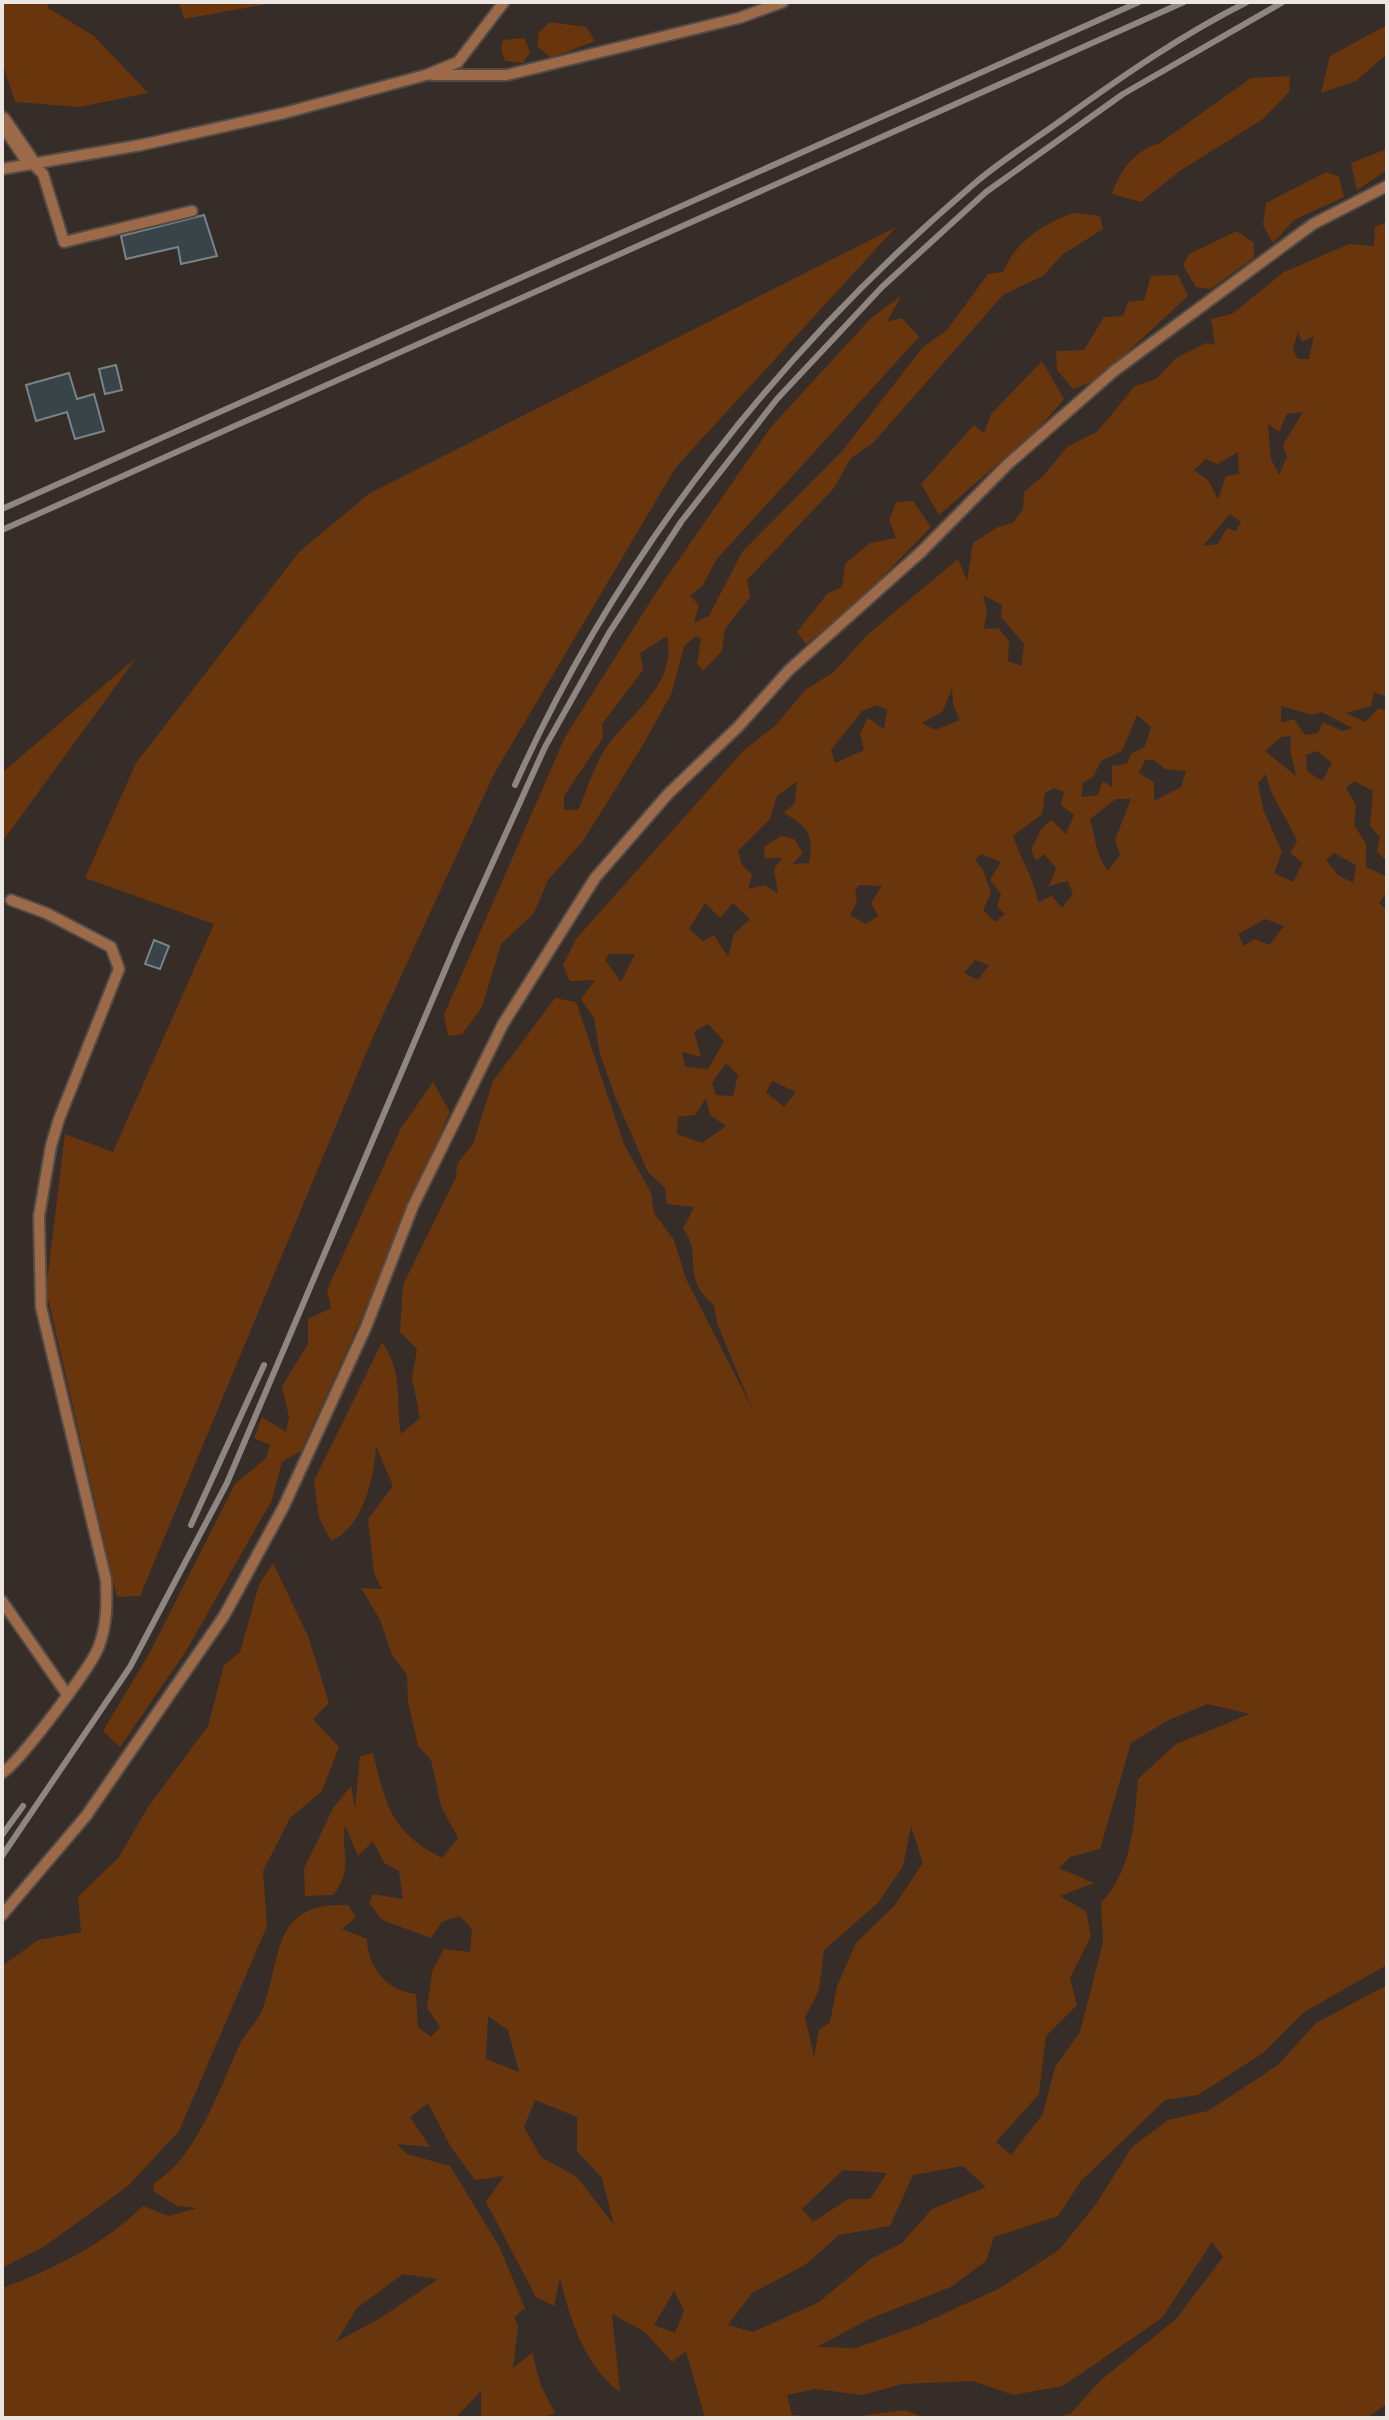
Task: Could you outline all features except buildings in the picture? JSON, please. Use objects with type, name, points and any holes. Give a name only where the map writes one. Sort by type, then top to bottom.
[{"type":"street","points":[[2,120],[30,161]]},
{"type":"lane","points":[[2,169],[30,161],[141,145],[284,113],[426,75],[458,62],[504,2]]},
{"type":"lane","points":[[426,75],[507,75],[739,18],[783,2]]},
{"type":"lane","points":[[30,161],[43,174],[64,242],[192,211]]},
{"type":"lane","points":[[2,1915],[86,1816],[224,1616],[284,1506],[366,1327],[413,1206],[503,1024],[595,878],[668,794],[738,727],[789,670],[921,552],[1008,464],[1090,392],[1218,292],[1313,224],[1387,186]]},
{"type":"lane","points":[[2,1773],[37,1736],[98,1649],[108,1613],[106,1580],[41,1307],[39,1216],[51,1146],[119,969],[111,947],[46,913],[11,900]]},
{"type":"lane","points":[[2,1601],[66,1693]]},
{"type":"shaded area","points":[[2,2],[47,2],[48,8],[94,36],[148,93],[79,107],[15,102],[2,62]]},
{"type":"shaded area","points":[[179,2],[279,2],[184,19]]},
{"type":"shaded area","points":[[550,22],[586,27],[595,41],[551,58],[537,46],[539,32]]},
{"type":"shaded area","points":[[1387,25],[1387,54],[1356,81],[1321,93],[1330,56]]},
{"type":"shaded area","points":[[524,38],[530,52],[523,63],[505,61],[501,49],[503,40]]},
{"type":"shaded area","points":[[1290,76],[1289,92],[1263,119],[1181,170],[1141,202],[1112,194],[1124,169],[1136,156],[1160,143],[1251,78]]},
{"type":"shaded area","points":[[1387,149],[1387,170],[1357,190],[1351,163]]},
{"type":"shaded area","points":[[1326,172],[1339,177],[1344,197],[1294,220],[1273,243],[1263,225],[1266,203]]},
{"type":"shaded area","points":[[1073,213],[1100,216],[1103,229],[1062,255],[1043,276],[1003,295],[873,443],[851,458],[834,488],[747,580],[750,597],[725,629],[722,651],[703,671],[697,664],[701,639],[696,636],[684,646],[672,692],[643,745],[583,841],[548,880],[534,913],[501,944],[482,1007],[462,1034],[448,1036],[444,1015],[565,737],[657,591],[771,427],[871,318],[901,296],[887,322],[902,318],[919,337],[716,560],[703,585],[690,596],[699,605],[694,623],[709,616],[742,552],[843,450],[923,347],[947,330],[988,274],[1003,272],[1008,261],[1031,235]],"holes":[[[667,636],[668,653],[660,681],[605,750],[578,810],[564,810],[564,796],[603,738],[602,724],[643,670],[640,653]]]},
{"type":"shaded area","points":[[1387,222],[1387,697],[1374,692],[1371,706],[1346,713],[1365,722],[1379,708],[1387,711],[1387,861],[1377,852],[1380,837],[1370,826],[1373,791],[1354,781],[1346,788],[1356,805],[1354,825],[1366,844],[1366,867],[1387,877],[1387,892],[1379,903],[1387,910],[1387,1965],[1304,2012],[1263,2053],[1198,2095],[1165,2100],[1081,2181],[1058,2216],[994,2237],[986,2261],[951,2287],[869,2319],[817,2347],[856,2348],[917,2326],[1000,2288],[1059,2250],[1096,2204],[1132,2147],[1168,2120],[1208,2111],[1278,2065],[1316,2023],[1387,1985],[1387,2404],[1367,2418],[1053,2418],[1070,2414],[1101,2380],[1176,2319],[1223,2257],[1212,2242],[1162,2318],[1063,2386],[1013,2395],[973,2381],[903,2384],[862,2395],[815,2389],[787,2395],[792,2415],[837,2418],[705,2418],[686,2351],[672,2362],[645,2332],[612,2314],[620,2392],[588,2356],[574,2326],[560,2278],[554,2306],[536,2297],[486,2202],[504,2176],[475,2180],[451,2147],[428,2103],[410,2117],[430,2147],[397,2144],[407,2154],[450,2166],[499,2246],[525,2308],[514,2317],[518,2326],[513,2368],[532,2353],[541,2386],[555,2413],[541,2418],[481,2418],[481,2391],[455,2418],[2,2418],[2,2288],[77,2254],[111,2233],[143,2206],[169,2216],[197,2208],[177,2206],[153,2191],[154,2183],[182,2157],[205,2121],[240,2044],[263,2008],[278,1951],[293,1922],[305,1912],[323,1906],[348,1905],[356,1917],[342,1929],[367,1939],[375,1968],[388,1983],[416,1994],[418,2027],[431,2037],[440,2027],[427,2008],[432,1972],[444,1949],[470,1952],[472,1929],[460,1916],[442,1922],[431,1938],[382,1920],[369,1903],[373,1894],[403,1899],[399,1871],[384,1863],[373,1841],[358,1856],[345,1825],[345,1868],[340,1885],[333,1895],[305,1896],[304,1869],[333,1808],[351,1786],[355,1808],[360,1756],[373,1753],[387,1802],[411,1838],[442,1858],[458,1838],[441,1806],[431,1760],[418,1746],[408,1702],[407,1675],[392,1655],[380,1620],[361,1588],[382,1589],[374,1574],[368,1519],[393,1486],[376,1446],[373,1473],[359,1514],[342,1534],[331,1541],[319,1518],[314,1481],[382,1342],[396,1376],[401,1434],[420,1418],[412,1378],[417,1349],[400,1332],[403,1285],[456,1177],[457,1164],[473,1144],[493,1081],[555,998],[576,1002],[624,1144],[651,1193],[654,1213],[674,1240],[686,1279],[752,1408],[717,1323],[714,1305],[703,1295],[694,1276],[692,1248],[683,1229],[694,1207],[667,1204],[665,1188],[648,1172],[600,1054],[594,1018],[581,999],[595,980],[570,981],[563,965],[576,939],[744,750],[776,725],[805,690],[834,672],[866,636],[958,559],[967,581],[973,543],[998,527],[1013,523],[1023,509],[1024,492],[1044,475],[1067,447],[1098,431],[1135,386],[1156,379],[1176,358],[1206,343],[1215,345],[1211,319],[1232,314],[1284,272],[1349,244],[1374,246],[1375,227]],"holes":[[[1298,331],[1302,342],[1314,336],[1309,359],[1298,359],[1293,350]],[[1303,412],[1283,445],[1287,457],[1279,475],[1271,459],[1268,424],[1279,432],[1287,414]],[[1238,452],[1239,474],[1226,476],[1218,500],[1209,481],[1194,470],[1206,459],[1217,464]],[[1230,514],[1241,522],[1236,531],[1227,528],[1218,544],[1203,546]],[[983,595],[1002,605],[1001,617],[1024,644],[1021,666],[1008,661],[1009,641],[998,628],[984,629],[987,611]],[[952,688],[953,704],[960,720],[935,730],[922,723],[943,711]],[[877,705],[887,710],[884,729],[868,718],[860,733],[864,750],[835,763],[831,750],[862,711]],[[1281,706],[1312,715],[1322,712],[1352,728],[1342,731],[1323,722],[1318,733],[1305,735],[1294,719],[1281,723]],[[1137,715],[1151,727],[1145,746],[1131,754],[1127,764],[1112,766],[1112,787],[1103,781],[1098,795],[1081,797],[1083,783],[1093,777],[1101,761],[1122,751]],[[1291,736],[1290,750],[1296,776],[1265,751],[1281,737]],[[1317,751],[1332,763],[1322,781],[1307,771],[1306,755]],[[1145,760],[1154,760],[1165,769],[1186,771],[1181,787],[1154,801],[1154,782],[1139,773]],[[1266,774],[1297,842],[1290,853],[1303,863],[1293,882],[1274,873],[1282,852],[1263,809],[1258,783]],[[797,781],[795,803],[784,813],[808,833],[811,845],[809,863],[792,864],[803,853],[794,839],[781,836],[764,847],[765,858],[782,858],[774,869],[778,894],[765,885],[748,889],[752,875],[742,865],[738,851],[770,819],[777,796]],[[1054,788],[1064,792],[1061,805],[1074,815],[1066,834],[1051,820],[1041,829],[1031,850],[1036,861],[1044,854],[1056,868],[1049,886],[1068,881],[1073,894],[1062,908],[1052,896],[1038,902],[1013,836],[1042,814],[1045,793]],[[1116,799],[1131,799],[1115,840],[1120,855],[1108,871],[1090,819]],[[1334,853],[1356,865],[1353,883],[1338,875],[1326,860]],[[981,854],[1001,862],[990,880],[1001,894],[997,907],[1005,914],[995,922],[983,910],[991,893],[983,870],[975,860]],[[859,885],[882,886],[871,903],[878,916],[866,924],[850,915],[857,902],[855,892]],[[705,903],[720,918],[733,903],[750,919],[734,934],[728,957],[714,935],[703,941],[689,929]],[[1265,919],[1284,926],[1269,945],[1254,939],[1244,946],[1238,934]],[[609,954],[635,954],[621,982],[605,960]],[[975,960],[989,965],[978,980],[964,973]],[[708,1024],[724,1041],[708,1069],[685,1067],[682,1052],[701,1057],[694,1032]],[[726,1063],[738,1075],[733,1096],[716,1095],[712,1083]],[[772,1081],[796,1092],[784,1107],[766,1092]],[[706,1098],[710,1115],[726,1126],[702,1143],[677,1134],[678,1117],[695,1115]],[[1207,1704],[1250,1714],[1176,1744],[1138,1779],[1126,1860],[1112,1890],[1101,1903],[1103,1942],[1080,2032],[1055,2067],[1043,2114],[1011,2155],[996,2142],[1039,2094],[1046,2036],[1077,2005],[1070,1978],[1091,1936],[1086,1911],[1060,1896],[1094,1883],[1059,1868],[1070,1857],[1100,1849],[1131,1743],[1167,1721]],[[911,1826],[923,1863],[895,1905],[856,1943],[837,1986],[830,2022],[819,2030],[814,2057],[805,2017],[819,1990],[824,1950],[878,1903],[903,1866]],[[488,2016],[508,2030],[519,2072],[486,2059]],[[535,2100],[577,2117],[577,2151],[602,2178],[614,2225],[577,2177],[541,2157],[524,2127]],[[963,2166],[986,2187],[932,2209],[902,2243],[871,2259],[819,2302],[753,2332],[728,2325],[752,2293],[805,2265],[839,2235],[890,2226],[913,2175]],[[843,2170],[887,2173],[870,2199],[848,2199],[813,2222],[802,2209]],[[403,2274],[438,2279],[379,2319],[336,2342],[357,2308]],[[674,2291],[684,2310],[675,2333],[654,2325]]]},
{"type":"shaded area","points":[[896,227],[676,467],[494,774],[372,1039],[140,1596],[117,1597],[46,1290],[65,1134],[113,1152],[214,924],[85,878],[136,763],[300,551],[370,493]]},
{"type":"shaded area","points":[[1237,231],[1254,243],[1254,258],[1210,289],[1196,287],[1183,265],[1189,254]]},
{"type":"shaded area","points":[[1178,275],[1188,296],[1097,380],[1073,389],[1057,370],[1056,351],[1084,350],[1104,317],[1123,316],[1128,302],[1144,300],[1151,276]]},
{"type":"shaded area","points":[[1042,361],[1064,399],[1040,427],[939,515],[921,484],[974,425],[984,433],[991,414]]},
{"type":"shaded area","points":[[913,501],[931,527],[853,607],[806,644],[797,632],[827,594],[842,587],[845,564],[870,543],[896,538],[889,520],[896,502]]},
{"type":"shaded area","points":[[137,657],[2,842],[2,773]]},
{"type":"shaded area","points":[[433,1082],[450,1112],[301,1451],[282,1462],[272,1500],[186,1651],[120,1747],[103,1731],[149,1654],[235,1484],[266,1458],[270,1445],[254,1438],[262,1417],[286,1432],[289,1417],[282,1386],[308,1344],[308,1319],[331,1308],[327,1290],[401,1128]]},
{"type":"shaded area","points":[[273,1563],[308,1636],[329,1703],[313,1719],[339,1747],[322,1791],[290,1818],[263,1871],[267,1926],[179,2131],[129,2185],[45,2246],[2,2268],[2,1966],[38,1940],[81,1932],[78,1897],[119,1857],[148,1807],[208,1726],[224,1665],[240,1652],[259,1585]]},
{"type":"shaded area","points":[[904,2410],[926,2418],[846,2418]]},
{"type":"railway","points":[[2,509],[1139,2]]},
{"type":"railway","points":[[2,530],[1184,2]]},
{"type":"railway","points":[[515,785],[557,699],[603,616],[655,536],[711,458],[836,314],[904,247],[996,166],[1153,57],[1247,2]]},
{"type":"railway","points":[[2,1856],[130,1667],[227,1483],[459,937],[545,747],[609,633],[681,522],[777,399],[882,287],[986,192],[1123,94],[1283,2]]},
{"type":"railway","points":[[191,1525],[264,1365]]},
{"type":"railway","points":[[2,1835],[23,1806]]}]
